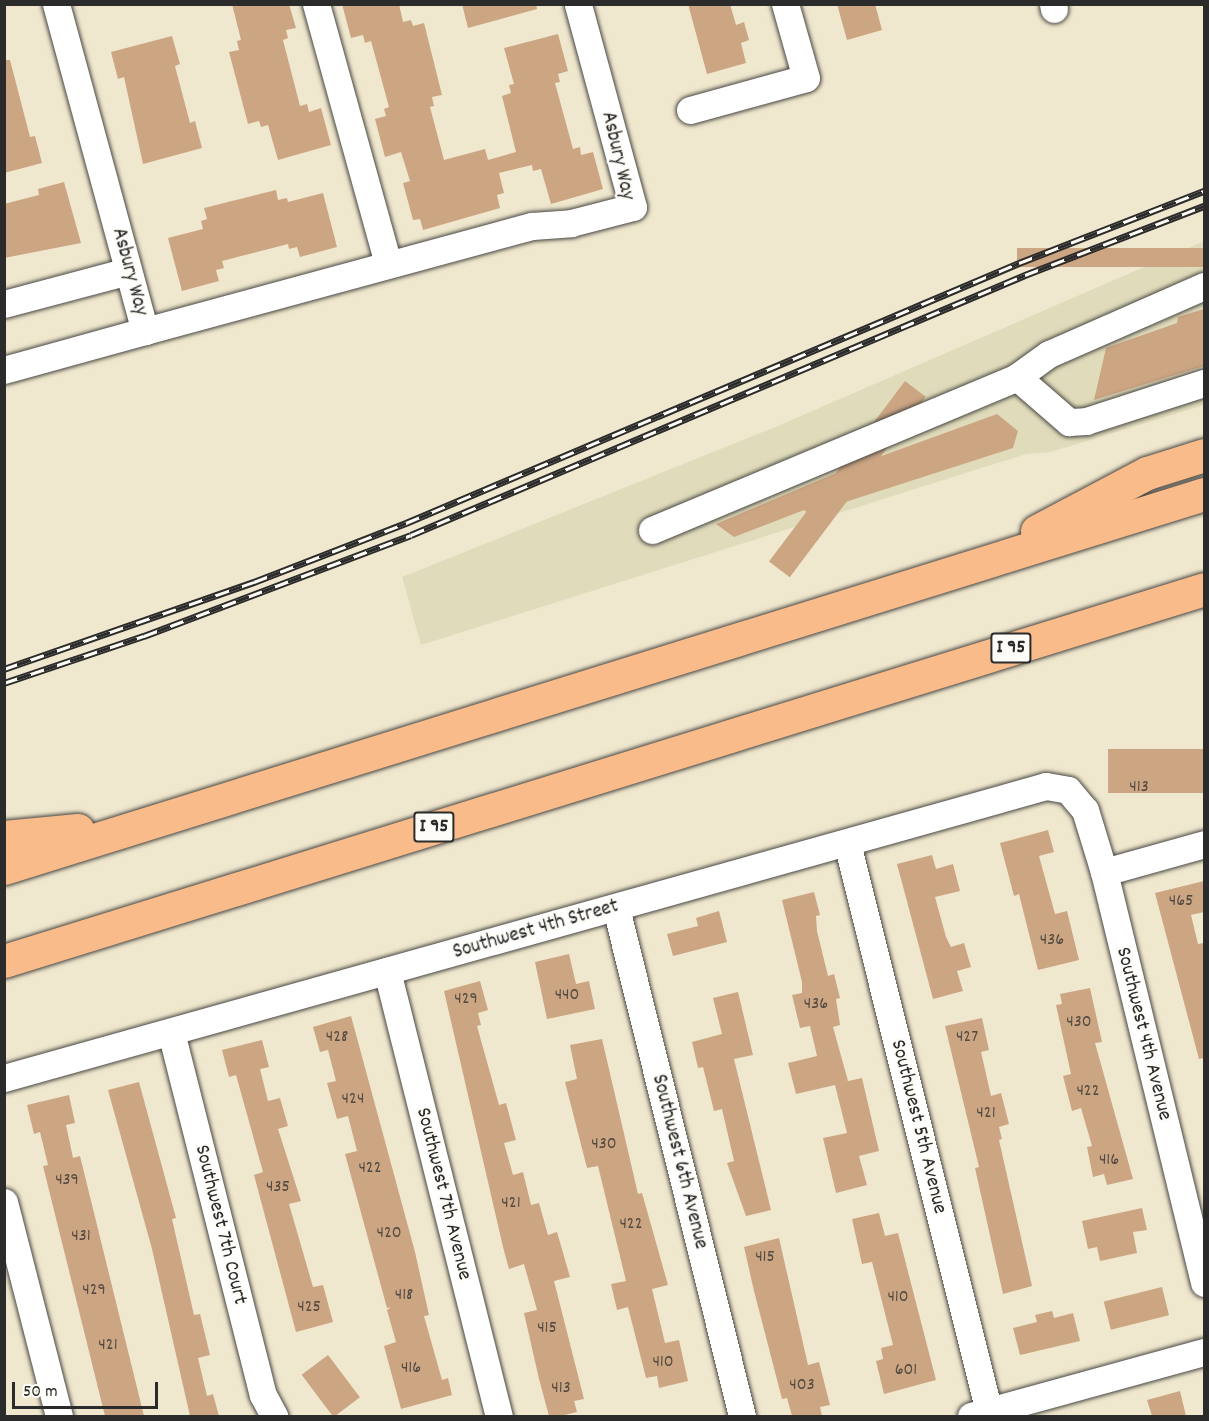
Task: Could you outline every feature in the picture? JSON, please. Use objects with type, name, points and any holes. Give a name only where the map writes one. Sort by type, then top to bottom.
[{"type":"highway","points":[[964,569],[1147,473],[1204,455]]},
{"type":"highway","points":[[4,868],[1204,494]]},
{"type":"highway","name":"I 95","points":[[4,961],[1204,589]]},
{"type":"highway","points":[[1159,603],[1204,604]]},
{"type":"highway","points":[[4,837],[152,822]]},
{"type":"street","name":"Asbury Way","points":[[56,4],[145,332],[532,226],[571,223],[633,207],[578,4]]},
{"type":"street","points":[[316,4],[388,264]]},
{"type":"street","points":[[690,110],[806,78],[785,4]]},
{"type":"street","points":[[4,304],[128,271]]},
{"type":"street","points":[[652,530],[1017,377],[1049,354],[1204,286]]},
{"type":"street","points":[[4,370],[145,332]]},
{"type":"street","points":[[1017,377],[1069,422],[1086,421],[1204,383]]},
{"type":"street","name":"Southwest 4th Street","points":[[4,1078],[1046,786],[1068,790]]},
{"type":"street","name":"Southwest 4th Avenue","points":[[1068,790],[1084,810],[1104,872],[1204,1283]]},
{"type":"street","name":"Southwest 5th Avenue","points":[[847,843],[980,1414]]},
{"type":"street","points":[[1104,872],[1204,844]]},
{"type":"street","name":"Southwest 6th Avenue","points":[[615,908],[742,1416]]},
{"type":"street","name":"Southwest 7th Avenue","points":[[387,971],[499,1416]]},
{"type":"street","name":"Southwest 7th Court","points":[[171,1032],[263,1395],[274,1416]]},
{"type":"street","points":[[4,1202],[58,1416]]},
{"type":"street","points":[[980,1414],[1021,1410],[1204,1352]]},
{"type":"shaded area","points":[[1204,241],[1204,405],[1051,452],[1026,454],[421,645],[402,577],[773,428]]},
{"type":"building","points":[[232,4],[289,4],[296,28],[286,30],[288,38],[283,40],[300,106],[307,104],[309,112],[321,108],[331,145],[278,160],[268,125],[261,127],[259,121],[248,124],[229,52],[239,50],[237,41],[241,40]]},
{"type":"building","points":[[342,4],[399,4],[403,22],[411,20],[413,26],[424,23],[442,95],[432,97],[434,106],[430,107],[444,160],[485,149],[488,160],[516,152],[502,96],[511,93],[509,85],[514,84],[504,48],[558,34],[568,71],[558,74],[560,82],[555,83],[573,149],[580,147],[581,155],[593,152],[603,189],[551,204],[541,169],[533,171],[532,165],[499,173],[504,193],[497,195],[500,208],[423,230],[420,219],[413,220],[403,183],[410,181],[401,152],[385,157],[375,119],[386,116],[384,109],[389,107],[371,41],[365,43],[363,35],[351,38]]},
{"type":"building","points":[[462,4],[536,4],[537,9],[468,28]]},
{"type":"building","points":[[688,4],[730,4],[736,25],[744,22],[749,40],[741,43],[746,63],[707,74]]},
{"type":"building","points":[[837,4],[875,4],[882,30],[847,40]]},
{"type":"building","points":[[172,36],[180,64],[175,66],[190,123],[195,121],[202,148],[143,164],[124,77],[118,79],[111,52]]},
{"type":"building","points":[[4,60],[10,60],[30,137],[35,136],[42,163],[4,173]]},
{"type":"building","points":[[64,182],[81,243],[4,258],[4,204],[39,195],[38,189]]},
{"type":"building","points":[[276,190],[278,200],[287,198],[288,202],[323,193],[337,247],[300,257],[297,247],[289,249],[288,244],[222,261],[224,268],[216,270],[219,281],[182,291],[168,238],[203,229],[201,221],[207,219],[204,208]]},
{"type":"building","points":[[1017,248],[1204,248],[1204,267],[1017,267]]},
{"type":"building","points":[[1204,309],[1204,366],[1094,400],[1106,348],[1177,323],[1178,317]]},
{"type":"building","points":[[905,381],[926,397],[790,577],[769,561]]},
{"type":"building","points":[[997,414],[1018,431],[1013,448],[809,514],[804,510],[734,537],[716,524],[843,470]]},
{"type":"building","points":[[1108,749],[1204,749],[1204,793],[1108,793]]},
{"type":"building","points":[[1048,830],[1054,852],[1039,856],[1055,914],[1067,911],[1079,960],[1038,970],[1019,894],[1014,896],[1000,843]]},
{"type":"building","points":[[932,855],[936,869],[953,864],[960,891],[935,897],[951,947],[964,943],[971,967],[957,971],[963,991],[933,999],[897,864]]},
{"type":"building","points":[[1204,881],[1204,912],[1191,915],[1198,944],[1204,943],[1204,1058],[1199,1059],[1155,893]]},
{"type":"building","points":[[814,892],[820,915],[816,916],[817,931],[828,976],[834,974],[840,998],[836,999],[840,1025],[833,1027],[848,1081],[835,1084],[862,1078],[879,1151],[859,1156],[867,1185],[836,1193],[823,1138],[847,1133],[835,1085],[796,1094],[788,1063],[817,1056],[810,1026],[800,1028],[792,995],[802,993],[802,982],[782,900]]},
{"type":"building","points":[[719,911],[727,942],[673,956],[667,934],[698,926],[696,918]]},
{"type":"building","points":[[569,954],[576,984],[589,981],[595,1009],[547,1019],[535,962]]},
{"type":"building","points":[[480,981],[488,1010],[478,1013],[481,1025],[477,1026],[499,1105],[506,1103],[516,1140],[504,1143],[513,1175],[523,1172],[531,1205],[539,1203],[548,1235],[557,1232],[570,1277],[554,1281],[584,1399],[574,1401],[577,1412],[560,1416],[549,1416],[524,1313],[537,1310],[524,1264],[509,1269],[444,991]]},
{"type":"building","points":[[1090,988],[1102,1042],[1095,1043],[1133,1179],[1107,1185],[1104,1174],[1093,1177],[1087,1147],[1092,1146],[1081,1108],[1072,1111],[1063,1076],[1071,1074],[1056,1005],[1062,1004],[1060,994]]},
{"type":"building","points":[[738,992],[753,1055],[734,1059],[771,1210],[746,1216],[727,1163],[734,1161],[722,1109],[714,1111],[703,1067],[698,1068],[692,1042],[722,1034],[713,998]]},
{"type":"building","points":[[351,1016],[415,1252],[429,1315],[424,1316],[442,1380],[448,1378],[452,1395],[401,1409],[384,1346],[396,1342],[387,1310],[391,1307],[387,1308],[345,1154],[357,1151],[348,1116],[337,1119],[327,1083],[336,1081],[328,1050],[320,1052],[313,1027]]},
{"type":"building","points":[[982,1018],[989,1050],[981,1052],[991,1096],[1001,1093],[1009,1124],[999,1127],[1002,1139],[999,1140],[1032,1286],[1003,1294],[975,1168],[979,1167],[945,1026]]},
{"type":"building","points":[[602,1039],[638,1194],[642,1193],[668,1285],[652,1289],[665,1343],[679,1340],[688,1381],[659,1388],[657,1376],[646,1378],[628,1307],[617,1310],[611,1284],[626,1281],[598,1166],[587,1168],[565,1082],[577,1079],[570,1045]]},
{"type":"building","points":[[262,1040],[269,1067],[260,1069],[268,1101],[280,1098],[288,1126],[278,1129],[301,1201],[289,1204],[313,1287],[323,1285],[333,1322],[296,1332],[254,1175],[263,1172],[236,1075],[229,1077],[222,1050]]},
{"type":"building","points":[[139,1082],[176,1218],[172,1219],[194,1315],[200,1314],[210,1355],[198,1358],[207,1396],[213,1394],[219,1416],[190,1416],[152,1249],[108,1090]]},
{"type":"building","points":[[69,1095],[75,1123],[66,1125],[73,1158],[80,1156],[144,1416],[105,1416],[43,1166],[48,1165],[40,1132],[34,1134],[27,1105]]},
{"type":"building","points":[[1142,1208],[1147,1230],[1133,1232],[1137,1253],[1100,1261],[1097,1247],[1088,1249],[1082,1221]]},
{"type":"building","points":[[879,1213],[885,1236],[898,1233],[936,1380],[884,1394],[876,1361],[883,1359],[881,1348],[893,1345],[872,1262],[862,1264],[852,1219]]},
{"type":"building","points":[[779,1238],[808,1365],[819,1362],[830,1405],[820,1407],[822,1416],[792,1416],[787,1398],[782,1399],[754,1291],[744,1247]]},
{"type":"building","points":[[1162,1287],[1169,1315],[1111,1330],[1104,1302]]},
{"type":"building","points":[[1052,1311],[1054,1318],[1073,1313],[1080,1341],[1020,1355],[1013,1328],[1037,1322],[1035,1315]]},
{"type":"building","points":[[328,1355],[360,1397],[333,1416],[302,1375]]},
{"type":"building","points":[[1180,1391],[1186,1416],[1152,1416],[1147,1400]]},
{"type":"railway","points":[[4,669],[254,582],[406,523],[1019,263],[1204,191]]},
{"type":"railway","points":[[4,683],[144,636],[411,535],[1025,275],[1204,206]]}]
